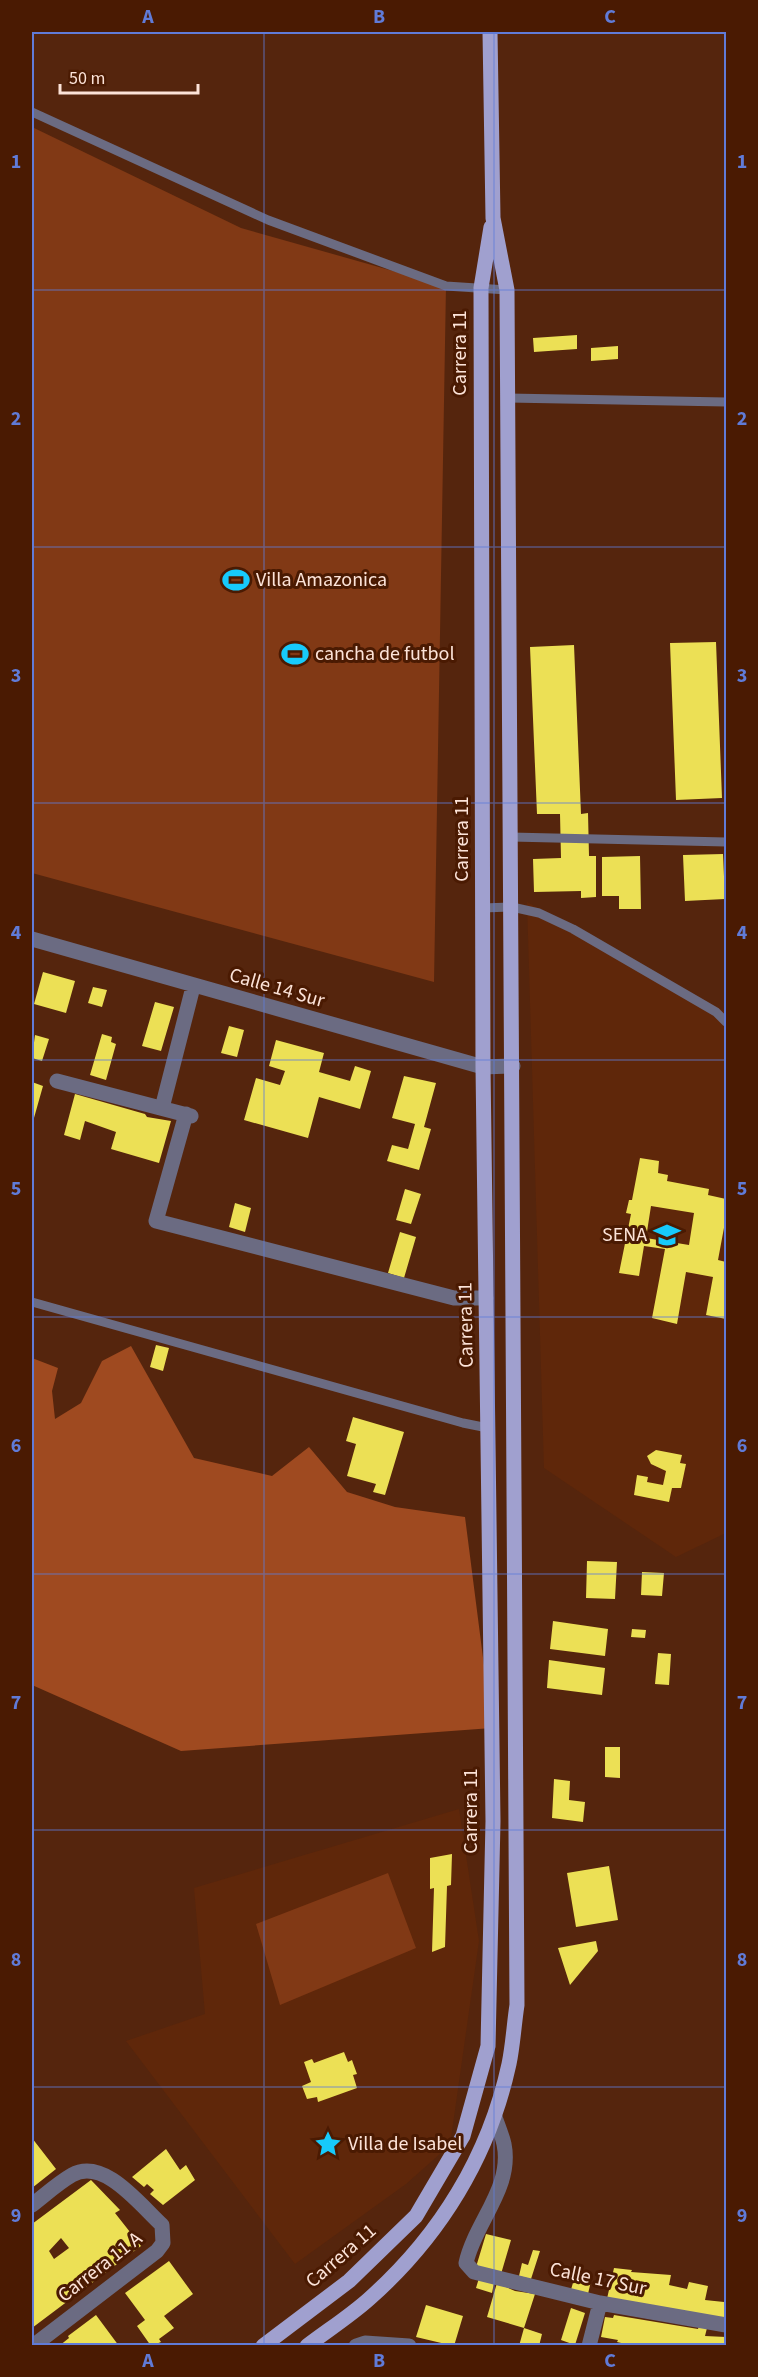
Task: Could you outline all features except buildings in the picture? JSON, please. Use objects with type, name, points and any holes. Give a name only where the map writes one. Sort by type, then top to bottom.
[{"type":"main road","name":"Carrera 11","points":[[308,2346],[369,2299],[422,2247],[464,2186],[495,2117],[510,2062],[517,2005],[507,290],[493,218],[490,32]]},
{"type":"main road","name":"Carrera 11","points":[[263,2346],[349,2281],[416,2216],[463,2136],[488,2046],[493,1821],[483,1067],[481,288],[493,218]]},
{"type":"street","name":"Calle 14 Sur","points":[[32,939],[194,987],[483,1067],[513,1066]]},
{"type":"street","points":[[162,1108],[194,987]]},
{"type":"street","points":[[57,1081],[188,1115],[156,1221],[454,1298],[486,1298]]},
{"type":"street","name":"Calle 17 Sur","points":[[495,2117],[505,2145],[503,2182],[469,2249],[466,2263],[474,2272],[600,2303],[726,2325]]},
{"type":"street","name":"Carrera 11 A","points":[[32,2205],[74,2174],[91,2169],[107,2175],[162,2224],[163,2243],[157,2251],[33,2346]]},
{"type":"street","points":[[589,2346],[600,2303]]},
{"type":"street","points":[[362,2345],[401,2345]]},
{"type":"lane","points":[[32,112],[268,220],[446,286],[507,290]]},
{"type":"lane","points":[[508,398],[726,402]]},
{"type":"lane","points":[[511,837],[726,842]]},
{"type":"lane","points":[[483,908],[512,907],[539,913],[573,929],[716,1012],[726,1022]]},
{"type":"lane","points":[[32,1302],[463,1423],[488,1428]]},
{"type":"shaded area","name":"Villa Amazonica","points":[[32,127],[241,228],[446,286],[434,982],[32,873]]},
{"type":"shaded area","points":[[527,902],[726,1012],[726,1533],[676,1557],[544,1468]]},
{"type":"shaded area","points":[[131,1346],[194,1458],[272,1476],[309,1447],[347,1492],[395,1507],[465,1517],[492,1728],[181,1751],[32,1685],[32,1358],[58,1368],[52,1391],[55,1419],[81,1403],[102,1361]]},
{"type":"shaded area","points":[[459,1809],[479,1941],[450,2145],[406,2184],[295,2264],[126,2041],[205,2014],[194,1888]]},
{"type":"shaded area","points":[[388,1873],[416,1948],[280,2005],[256,1924]]},
{"type":"place","name":"Villa Amazonica","points":[[236,580]]},
{"type":"place","name":"cancha de futbol","points":[[295,654]]},
{"type":"place","name":"SENA","points":[[667,1235]]},
{"type":"place","name":"Villa de Isabel","points":[[328,2144]]}]
